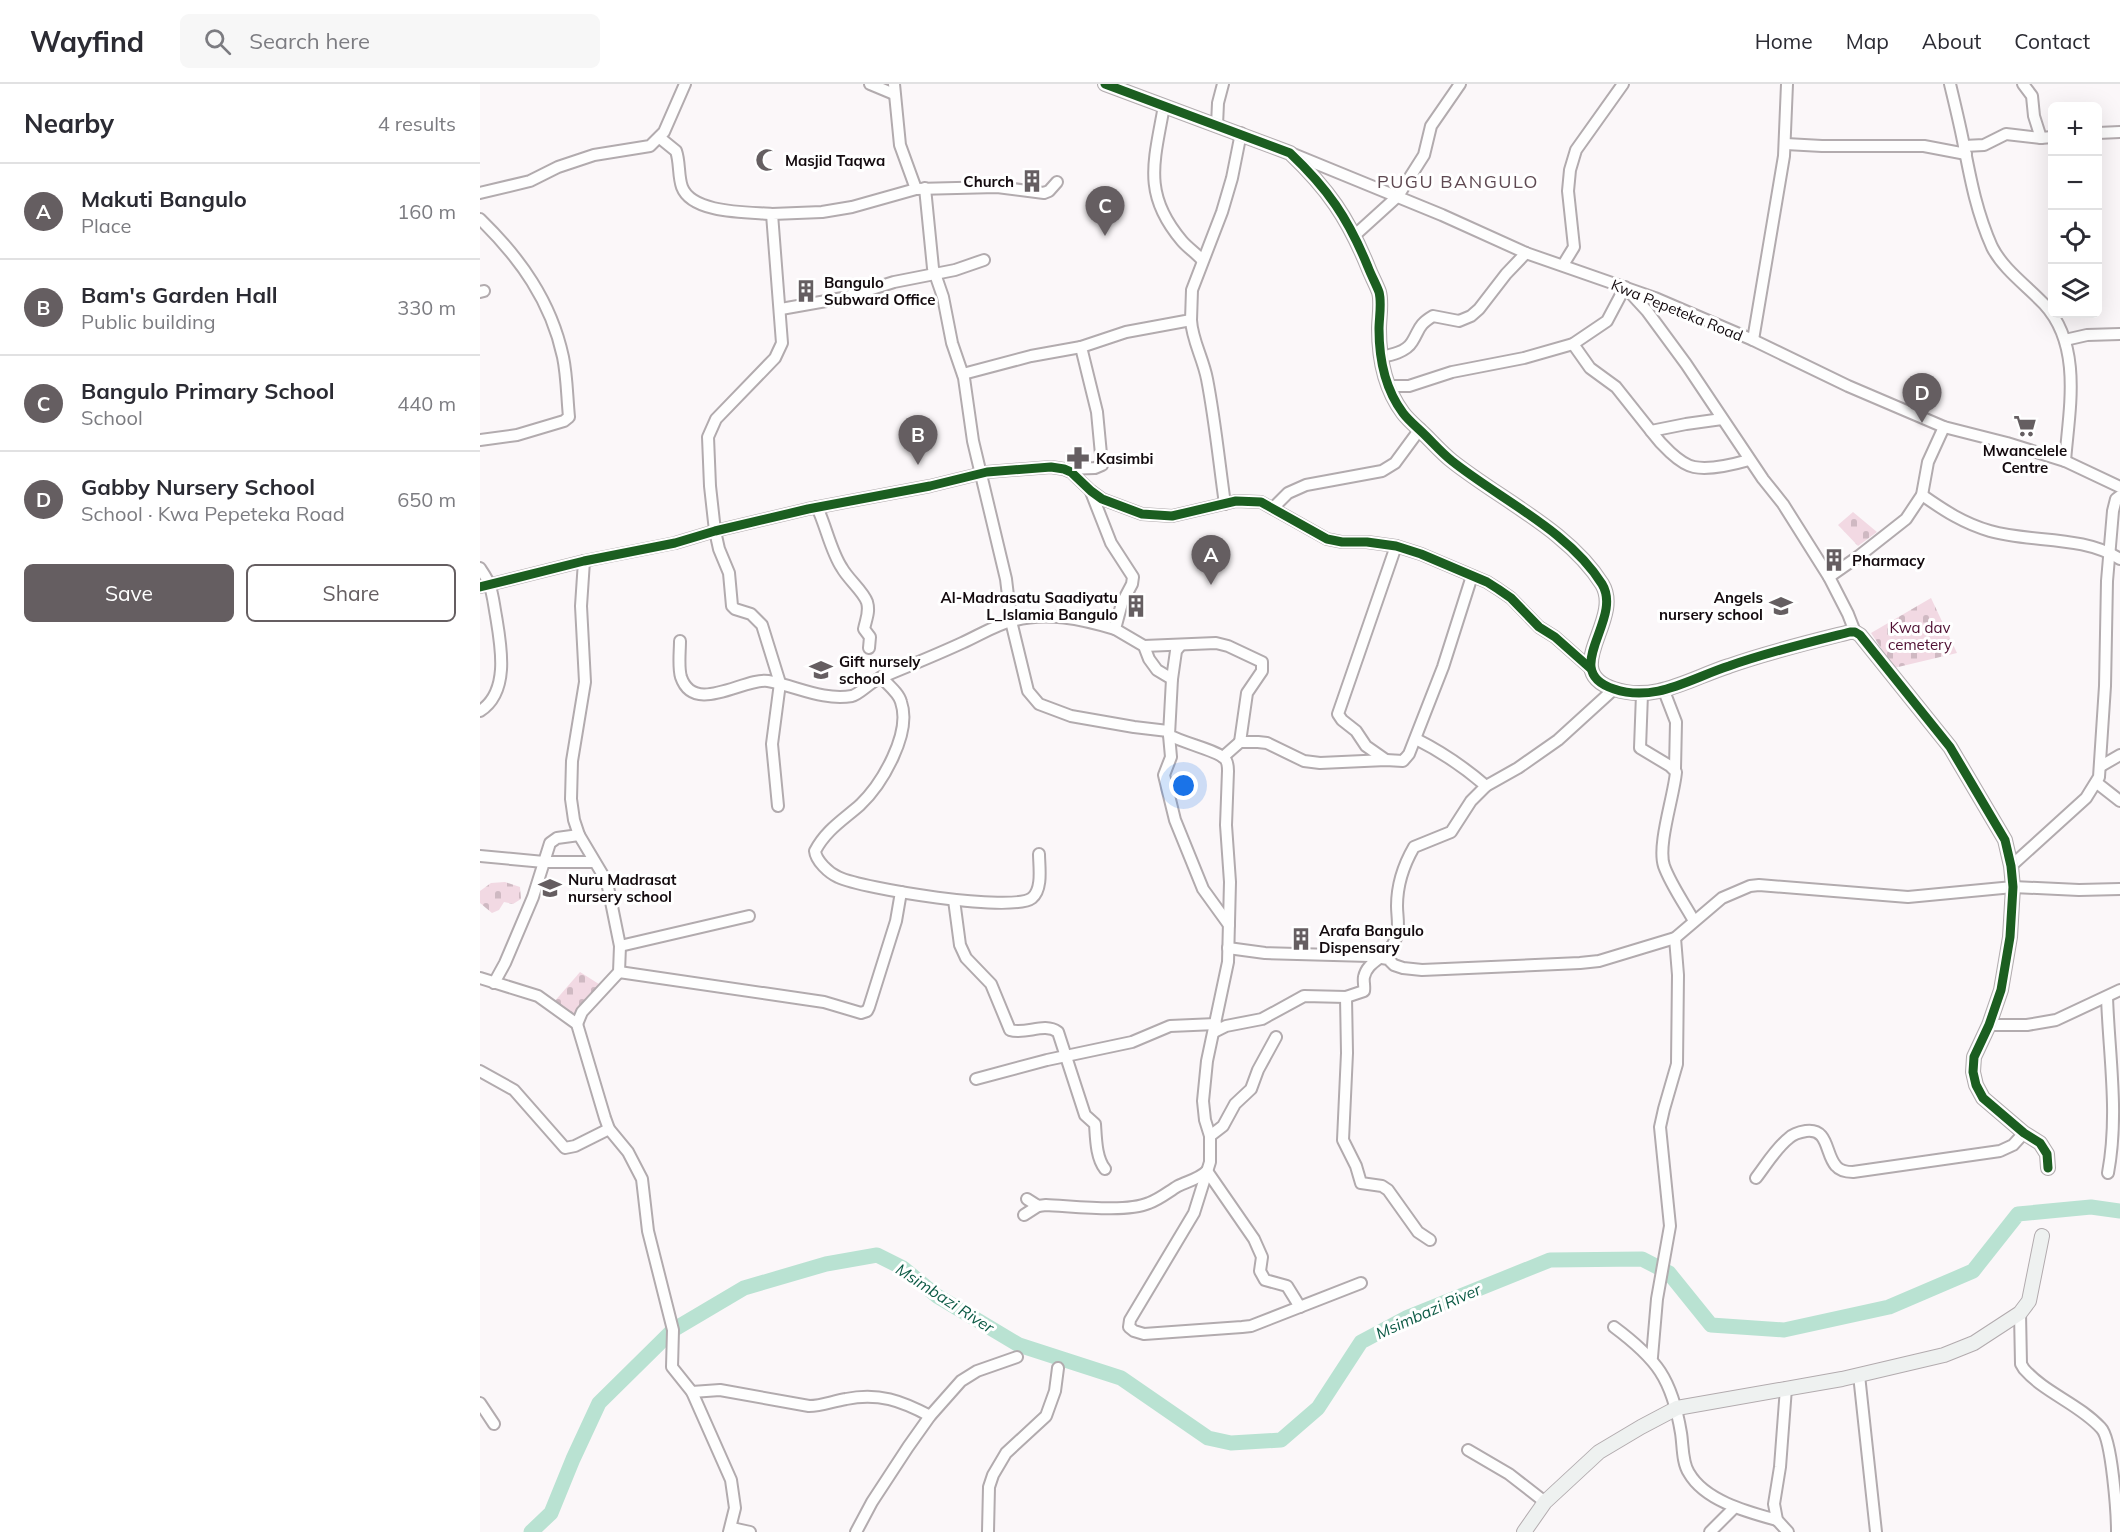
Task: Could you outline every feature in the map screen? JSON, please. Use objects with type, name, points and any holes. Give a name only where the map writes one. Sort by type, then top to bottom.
[{"type":"street","points":[[480,193],[530,181],[558,167],[594,155],[648,148],[660,138],[685,84]]},
{"type":"street","points":[[870,84],[894,89],[900,145],[920,188],[934,275],[942,297],[952,343],[963,374],[980,474],[1006,579],[1011,621],[1028,691],[1039,704],[1071,716],[1169,733],[1184,742],[1223,757],[1227,763],[1226,825],[1230,882],[1228,962],[1207,1061],[1203,1101],[1204,1120],[1210,1136],[1210,1162],[1194,1213],[1130,1320],[1131,1329],[1144,1334],[1242,1328],[1361,1283]]},
{"type":"street","points":[[1105,84],[1290,153],[1306,168],[1339,208],[1355,235],[1379,293],[1381,357],[1391,394],[1404,414],[1450,460],[1571,548],[1601,582],[1607,603],[1590,668],[1592,675],[1602,683],[1614,690],[1642,694],[1664,691],[1729,665],[1856,632]]},
{"type":"street","points":[[1217,125],[1218,103],[1223,84]]},
{"type":"street","points":[[1355,235],[1398,196],[1424,155],[1431,126],[1460,84]]},
{"type":"street","points":[[1563,265],[1574,248],[1568,192],[1570,170],[1576,150],[1623,84]]},
{"type":"street","points":[[1753,340],[1786,144],[1787,84]]},
{"type":"street","points":[[1950,84],[1976,206],[1994,249],[2001,260],[2046,305],[2058,321],[2065,340],[2071,386],[2065,461]]},
{"type":"street","points":[[2023,84],[2032,96],[2034,116],[2047,137]]},
{"type":"street","points":[[1164,106],[1155,156],[1156,199],[1178,236],[1202,260]]},
{"type":"street","points":[[2102,133],[2120,132]]},
{"type":"street","points":[[1225,504],[1206,376],[1191,330],[1192,290],[1202,260],[1213,238],[1233,178],[1241,133]]},
{"type":"street","points":[[1786,144],[1924,146],[1965,150],[1984,145],[2006,134],[2047,137]]},
{"type":"street","points":[[660,138],[674,147],[676,151],[681,186],[685,193],[696,202],[715,209],[772,214],[822,212],[852,207],[920,188],[997,187],[1044,193],[1057,182]]},
{"type":"street","name":"Kwa Pepeteka Road","points":[[1290,153],[1398,196],[1526,253],[1625,287],[1753,340],[1848,386],[1944,427],[2065,461],[2120,487]]},
{"type":"street","points":[[772,214],[783,336],[779,351],[775,358],[716,419],[710,428],[708,437],[715,531],[719,549],[729,573],[733,608],[751,614],[762,625],[780,683],[772,744],[778,806]]},
{"type":"street","points":[[480,219],[515,255],[544,302],[562,354],[569,417],[564,421],[517,435],[480,440]]},
{"type":"street","points":[[1381,357],[1407,348],[1412,343],[1419,327],[1433,316],[1459,321],[1471,316],[1526,253]]},
{"type":"street","points":[[781,309],[843,297],[894,282],[934,275],[984,260]]},
{"type":"street","points":[[1389,386],[1409,386],[1452,372],[1524,358],[1573,344],[1607,321],[1625,287],[1672,344],[1749,460],[1783,504],[1829,577],[1856,632],[1950,747],[2005,840],[2013,887],[2009,947],[2001,990],[1989,1025],[1974,1057],[1973,1072],[1976,1085],[1983,1098],[2024,1133],[2040,1143],[2047,1154],[2048,1168]]},
{"type":"street","points":[[963,374],[1031,356],[1081,347],[1126,332],[1191,320]]},
{"type":"street","points":[[2065,340],[2087,335],[2120,334]]},
{"type":"street","points":[[1573,344],[1590,368],[1616,387],[1666,448],[1692,467],[1734,464],[1749,460]]},
{"type":"street","points":[[485,586],[585,561],[675,543],[715,531],[817,507],[930,486],[980,474],[1051,467],[1095,468],[1102,465],[1097,412],[1081,347]]},
{"type":"street","points":[[1651,431],[1722,419]]},
{"type":"street","points":[[1829,577],[1906,519],[1922,495],[1928,462],[1944,427]]},
{"type":"street","points":[[1274,507],[1288,493],[1306,485],[1382,471],[1395,463],[1420,429]]},
{"type":"street","points":[[1064,469],[1071,472],[1090,491],[1124,509],[1142,514],[1172,516],[1247,500],[1274,507],[1328,539],[1396,546],[1487,582],[1511,598],[1539,627],[1556,638],[1590,668]]},
{"type":"street","points":[[1090,491],[1111,543],[1132,577],[1132,584],[1122,603],[1115,629]]},
{"type":"street","points":[[1922,495],[1954,517],[1992,532],[2101,548],[2115,556]]},
{"type":"street","points":[[2011,866],[2086,798],[2097,783],[2101,766],[2105,686],[2106,596],[2115,556],[2113,511],[2116,499],[2120,496]]},
{"type":"street","points":[[817,507],[835,556],[866,599],[868,619],[864,629],[870,638],[869,648]]},
{"type":"street","points":[[1386,760],[1366,746],[1356,730],[1342,720],[1338,714],[1396,546]]},
{"type":"street","points":[[577,1024],[582,1012],[619,972],[621,946],[607,882],[579,835],[574,820],[571,789],[572,761],[585,682],[581,606],[585,561]]},
{"type":"street","points":[[480,568],[498,632],[500,674],[490,705],[480,711]]},
{"type":"street","points":[[1240,742],[1267,743],[1304,761],[1320,763],[1403,761],[1416,739],[1443,667],[1472,576]]},
{"type":"street","points":[[680,641],[681,678],[693,691],[705,694],[715,693],[762,680],[780,683],[813,694],[848,696],[855,696],[868,683],[881,677],[1011,621],[1044,616],[1075,618],[1115,629],[1144,646],[1216,643],[1228,646],[1262,662],[1262,670],[1247,693],[1240,742],[1223,757]]},
{"type":"street","points":[[1144,646],[1157,670],[1172,679]]},
{"type":"street","points":[[1180,646],[1176,651],[1172,679],[1169,733],[1171,758],[1164,775],[1175,820],[1203,889],[1229,925]]},
{"type":"street","points":[[881,677],[901,699],[904,714],[897,749],[874,790],[826,834],[814,854],[831,873],[839,877],[901,892],[954,900],[1013,903],[1031,899],[1038,888],[1038,854]]},
{"type":"street","points":[[976,1079],[1066,1055],[1132,1042],[1170,1026],[1215,1028],[1262,1019],[1304,996],[1346,997],[1364,991],[1364,977],[1371,965],[1390,950],[1398,932],[1397,899],[1401,874],[1410,854],[1419,845],[1451,832],[1472,801],[1486,786],[1544,751],[1578,724],[1614,690]]},
{"type":"street","points":[[1664,691],[1676,722],[1676,776],[1668,811],[1663,858],[1664,865],[1694,921]]},
{"type":"street","points":[[1642,694],[1640,748],[1675,769]]},
{"type":"street","points":[[1416,739],[1449,757],[1486,786]]},
{"type":"street","points":[[2101,766],[2120,755]]},
{"type":"street","points":[[2097,783],[2120,801]]},
{"type":"street","points":[[494,983],[533,897],[552,841],[579,835]]},
{"type":"street","points":[[480,856],[544,862],[594,861]]},
{"type":"street","points":[[1228,948],[1265,953],[1350,954],[1381,957],[1403,968],[1422,970],[1580,963],[1599,961],[1675,938],[1722,898],[1750,886],[1908,897],[2013,887],[2120,889]]},
{"type":"street","points":[[619,972],[824,1002],[861,1013],[867,1011],[896,921],[901,892]]},
{"type":"street","points":[[954,900],[960,945],[966,958],[991,984],[1010,1030],[1023,1032],[1042,1028],[1055,1029],[1066,1055],[1085,1115],[1095,1124],[1097,1148],[1101,1165],[1105,1169]]},
{"type":"street","points":[[621,946],[749,916]]},
{"type":"street","points":[[1652,1357],[1657,1299],[1670,1226],[1660,1127],[1677,1064],[1678,975],[1675,938]]},
{"type":"street","points":[[480,978],[538,996],[577,1024],[609,1129],[628,1152],[639,1171],[648,1231],[673,1330],[672,1367],[692,1392],[731,1480],[735,1508],[730,1530],[750,1532]]},
{"type":"street","points":[[1989,1025],[2027,1025],[2056,1020],[2120,990]]},
{"type":"street","points":[[2108,996],[2116,1049],[2114,1140],[2108,1173]]},
{"type":"street","points":[[1346,997],[1347,1053],[1343,1130],[1345,1145],[1356,1166],[1361,1183],[1382,1186],[1388,1190],[1418,1232],[1430,1240]]},
{"type":"street","points":[[1210,1136],[1222,1126],[1235,1104],[1251,1089],[1258,1070],[1276,1037]]},
{"type":"street","points":[[480,1071],[514,1090],[565,1148],[575,1146],[609,1129]]},
{"type":"street","points":[[1756,1178],[1790,1136],[1804,1131],[1812,1130],[1819,1133],[1823,1137],[1835,1166],[1840,1170],[1853,1172],[2000,1151],[2013,1145],[2024,1133]]},
{"type":"street","points":[[1024,1215],[1046,1204],[1106,1208],[1146,1204],[1200,1177],[1207,1171]]},
{"type":"street","points":[[1207,1171],[1254,1239],[1262,1257],[1260,1271],[1262,1277],[1265,1280],[1287,1286],[1300,1307]]},
{"type":"street","points":[[1027,1199],[1038,1206]]},
{"type":"street","points":[[1524,1532],[1545,1502],[1599,1452],[1677,1408],[1859,1375],[1944,1355],[1974,1342],[2020,1312],[2029,1301],[2042,1236]]},
{"type":"street","points":[[2020,1312],[2021,1364],[2024,1369],[2093,1421],[2104,1432],[2118,1509],[2117,1532]]},
{"type":"street","points":[[1614,1327],[1652,1357],[1664,1376],[1677,1408],[1687,1472],[1695,1482],[1734,1508],[1777,1520]]},
{"type":"street","points":[[856,1532],[872,1502],[930,1416],[961,1381],[976,1371],[1017,1357]]},
{"type":"street","points":[[988,1532],[989,1487],[993,1475],[1006,1453],[1046,1416],[1055,1391],[1058,1368]]},
{"type":"street","points":[[1859,1375],[1876,1532]]},
{"type":"street","points":[[1786,1388],[1781,1456],[1774,1504],[1777,1520],[1788,1532]]},
{"type":"street","points":[[692,1392],[720,1390],[808,1406],[850,1398],[887,1398],[907,1404],[930,1416]]},
{"type":"street","points":[[480,1403],[494,1424]]},
{"type":"street","points":[[1468,1450],[1509,1474],[1545,1502]]},
{"type":"street","points":[[1710,1532],[1734,1508]]},
{"type":"green space","points":[[1853,512],[1877,532],[1858,546],[1838,525]]},
{"type":"green space","name":"Kwa dav cemetery","points":[[1931,598],[1957,653],[1894,668],[1871,633]]},
{"type":"green space","points":[[505,882],[520,887],[521,899],[513,904],[504,902],[499,910],[492,913],[480,903],[480,891],[491,883]]},
{"type":"green space","points":[[580,972],[602,986],[576,1018],[554,1002]]},
{"type":"waterway","name":"Msimbazi River","points":[[531,1532],[551,1513],[599,1403],[673,1330],[744,1288],[826,1264],[877,1255],[903,1268],[937,1296],[1019,1345],[1121,1378],[1208,1438],[1231,1443],[1281,1440],[1318,1408],[1361,1342],[1406,1318],[1550,1260],[1642,1259],[1669,1273],[1711,1325],[1784,1330],[1889,1307],[1973,1271],[2018,1214],[2091,1207],[2120,1211]]},
{"type":"cycle path","points":[[1105,84],[1290,153],[1326,192],[1353,234],[1379,292],[1379,340],[1382,362],[1387,384],[1403,413],[1452,461],[1533,517],[1572,548],[1602,584],[1607,598],[1605,613],[1591,657],[1592,670],[1598,681],[1629,693],[1658,691],[1774,652],[1850,632],[1860,635],[1950,747],[2005,840],[2013,887],[2010,937],[2001,990],[1989,1025],[1974,1057],[1973,1072],[1976,1085],[1983,1098],[2024,1133],[2040,1143],[2047,1154],[2048,1168]]},
{"type":"cycle path","points":[[480,587],[584,561],[675,543],[808,509],[930,486],[987,472],[1051,467],[1071,472],[1102,499],[1142,514],[1172,516],[1236,501],[1261,502],[1327,539],[1396,546],[1421,554],[1487,582],[1498,589],[1511,598],[1539,627],[1555,637],[1590,668]]},
{"type":"place","name":"Masjid Taqwa","points":[[767,160]]},
{"type":"place","name":"Church","points":[[1032,181]]},
{"type":"place","name":"Bangulo Primary School","points":[[1105,236]]},
{"type":"place","name":"Bangulo Subward Office","points":[[806,291]]},
{"type":"place","name":"Gabby Nursery School","points":[[1922,423]]},
{"type":"place","name":"Mwancelele Centre","points":[[2025,426]]},
{"type":"place","name":"Kasimbi","points":[[1078,458]]},
{"type":"place","name":"Bam's Garden Hall","points":[[918,465]]},
{"type":"place","name":"Pharmacy","points":[[1834,560]]},
{"type":"place","name":"Makuti Bangulo","points":[[1211,585]]},
{"type":"place","name":"Al-Madrasatu Saadiyatu L_Islamia Bangulo","points":[[1136,606]]},
{"type":"place","name":"Angels nursery school","points":[[1781,606]]},
{"type":"place","name":"Gift nursely school","points":[[821,670]]},
{"type":"place","name":"Nuru Madrasat nursery school","points":[[550,888]]},
{"type":"place","name":"Arafa Bangulo Dispensary","points":[[1301,939]]},
{"type":"district","name":"PUGU BANGULO","points":[[1458,181]]}]
